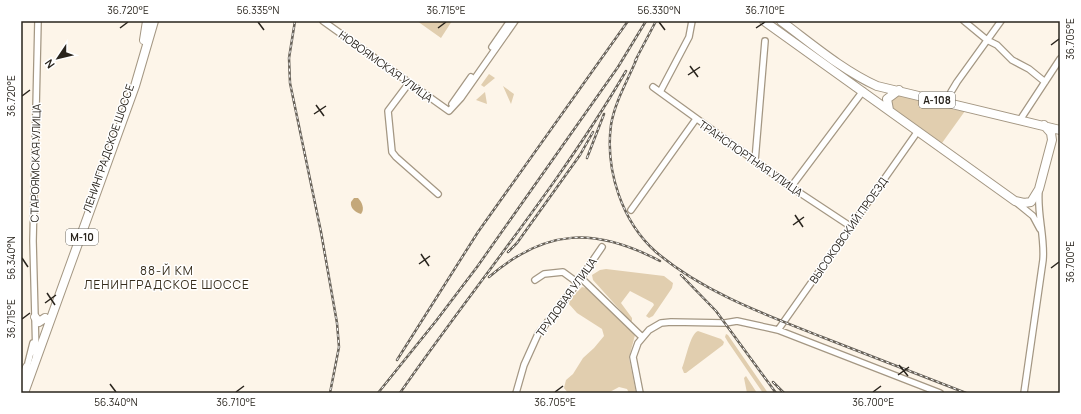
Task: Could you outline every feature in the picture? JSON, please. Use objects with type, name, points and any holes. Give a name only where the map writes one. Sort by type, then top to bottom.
[{"type":"highway","name":"ЛЕНИНГРАДСКОЕ ШОССЕ","points":[[24,393],[36,343],[72,250],[131,84],[142,47],[147,21]]},
{"type":"highway","name":"ЛЕНИНГРАДСКОЕ ШОССЕ","points":[[21,386],[76,252],[144,59],[154,21]]},
{"type":"highway","points":[[764,21],[1015,200],[1024,203],[1031,202],[1040,189],[1052,140],[1051,133],[1044,125]]},
{"type":"highway","name":"А-108","points":[[781,21],[861,79],[876,86],[899,90],[1044,125],[1060,131],[1052,140]]},
{"type":"highway","points":[[889,110],[887,99],[899,90]]},
{"type":"highway","points":[[35,317],[39,322],[45,318]]},
{"type":"street","name":"СТАРОЯМСКАЯ УЛИЦА","points":[[32,361],[34,341],[33,241],[38,21]]},
{"type":"street","name":"НОВОЯМСКАЯ УЛИЦА","points":[[323,21],[450,111]]},
{"type":"street","points":[[450,111],[451,106],[510,21]]},
{"type":"street","points":[[450,111],[515,21]]},
{"type":"street","points":[[660,92],[689,37],[692,21]]},
{"type":"street","points":[[964,21],[987,40],[997,45],[1012,60],[1029,69],[1045,82]]},
{"type":"street","points":[[948,103],[951,92],[1001,21]]},
{"type":"street","points":[[755,161],[765,41]]},
{"type":"street","points":[[1020,120],[1060,59]]},
{"type":"street","points":[[409,83],[388,111],[392,152],[438,194]]},
{"type":"street","name":"ТРАНСПОРТНАЯ УЛИЦА","points":[[653,87],[755,161],[850,226]]},
{"type":"street","points":[[792,187],[863,91]]},
{"type":"street","points":[[631,210],[696,119]]},
{"type":"street","name":"ВЫСОКОВСКИЙ ПРОЕЗД","points":[[778,330],[918,131]]},
{"type":"street","points":[[1024,393],[1044,243],[1039,205],[1040,189]]},
{"type":"street","points":[[1015,200],[1036,220],[1044,243]]},
{"type":"street","name":"ТРУДОВАЯ УЛИЦА","points":[[516,393],[524,365],[538,334],[602,247]]},
{"type":"street","points":[[535,280],[544,274],[563,272],[579,280],[642,337]]},
{"type":"street","name":"СТАРОЯМСКАЯ УЛИЦА","points":[[34,305],[36,343]]},
{"type":"street","points":[[640,393],[633,357],[642,337],[661,323],[678,321],[721,323],[737,321],[778,330],[940,393]]},
{"type":"shaded area","points":[[417,21],[452,21],[441,38]]},
{"type":"shaded area","points":[[489,74],[495,78],[484,87],[481,85]]},
{"type":"shaded area","points":[[503,86],[514,94],[511,104]]},
{"type":"shaded area","points":[[485,92],[487,104],[476,100]]},
{"type":"shaded area","points":[[897,95],[965,111],[942,143],[893,108],[891,99]]},
{"type":"shaded area","points":[[354,198],[358,198],[362,204],[363,210],[361,214],[355,211],[351,206],[351,202]]},
{"type":"shaded area","points":[[606,269],[664,276],[673,283],[672,288],[653,316],[649,318],[646,316],[654,305],[653,303],[630,291],[621,303],[632,318],[632,321],[630,321],[593,280],[592,275],[600,270]]},
{"type":"shaded area","points":[[582,287],[586,288],[635,335],[629,358],[636,393],[629,393],[627,389],[619,387],[608,393],[568,393],[564,388],[566,380],[573,374],[583,358],[604,336],[602,329],[577,313],[569,304],[571,298]]},
{"type":"shaded area","points":[[698,331],[721,339],[724,342],[723,345],[684,373],[682,368],[688,347],[695,333]]},
{"type":"shaded area","points":[[726,334],[768,393],[763,393],[728,342],[725,337]]},
{"type":"shaded area","points":[[746,376],[757,393],[747,393],[744,378]]},
{"type":"railway","points":[[295,21],[289,58],[290,83],[321,232],[337,323],[339,347],[330,393]]},
{"type":"railway","points":[[397,360],[478,232],[628,21]]},
{"type":"railway","points":[[378,393],[477,267],[618,67],[646,21]]},
{"type":"railway","points":[[635,61],[656,21]]},
{"type":"railway","points":[[637,58],[613,116],[610,142],[611,160],[618,194],[634,226],[644,240],[656,252],[674,266],[714,291],[779,320],[966,393]]},
{"type":"railway","points":[[400,393],[545,194],[573,154],[626,71]]},
{"type":"railway","points":[[587,158],[604,114]]},
{"type":"railway","points":[[508,252],[517,243],[580,155],[593,132]]},
{"type":"railway","points":[[489,277],[510,261],[531,249],[551,241],[572,238],[592,238],[614,242],[660,261]]},
{"type":"railway","points":[[681,275],[716,311],[776,393]]},
{"type":"railway","points":[[773,382],[784,393]]},
{"type":"district","name":"88-Й КМ ЛЕНИНГРАДСКОЕ ШОССЕ","points":[[167,277]]}]
